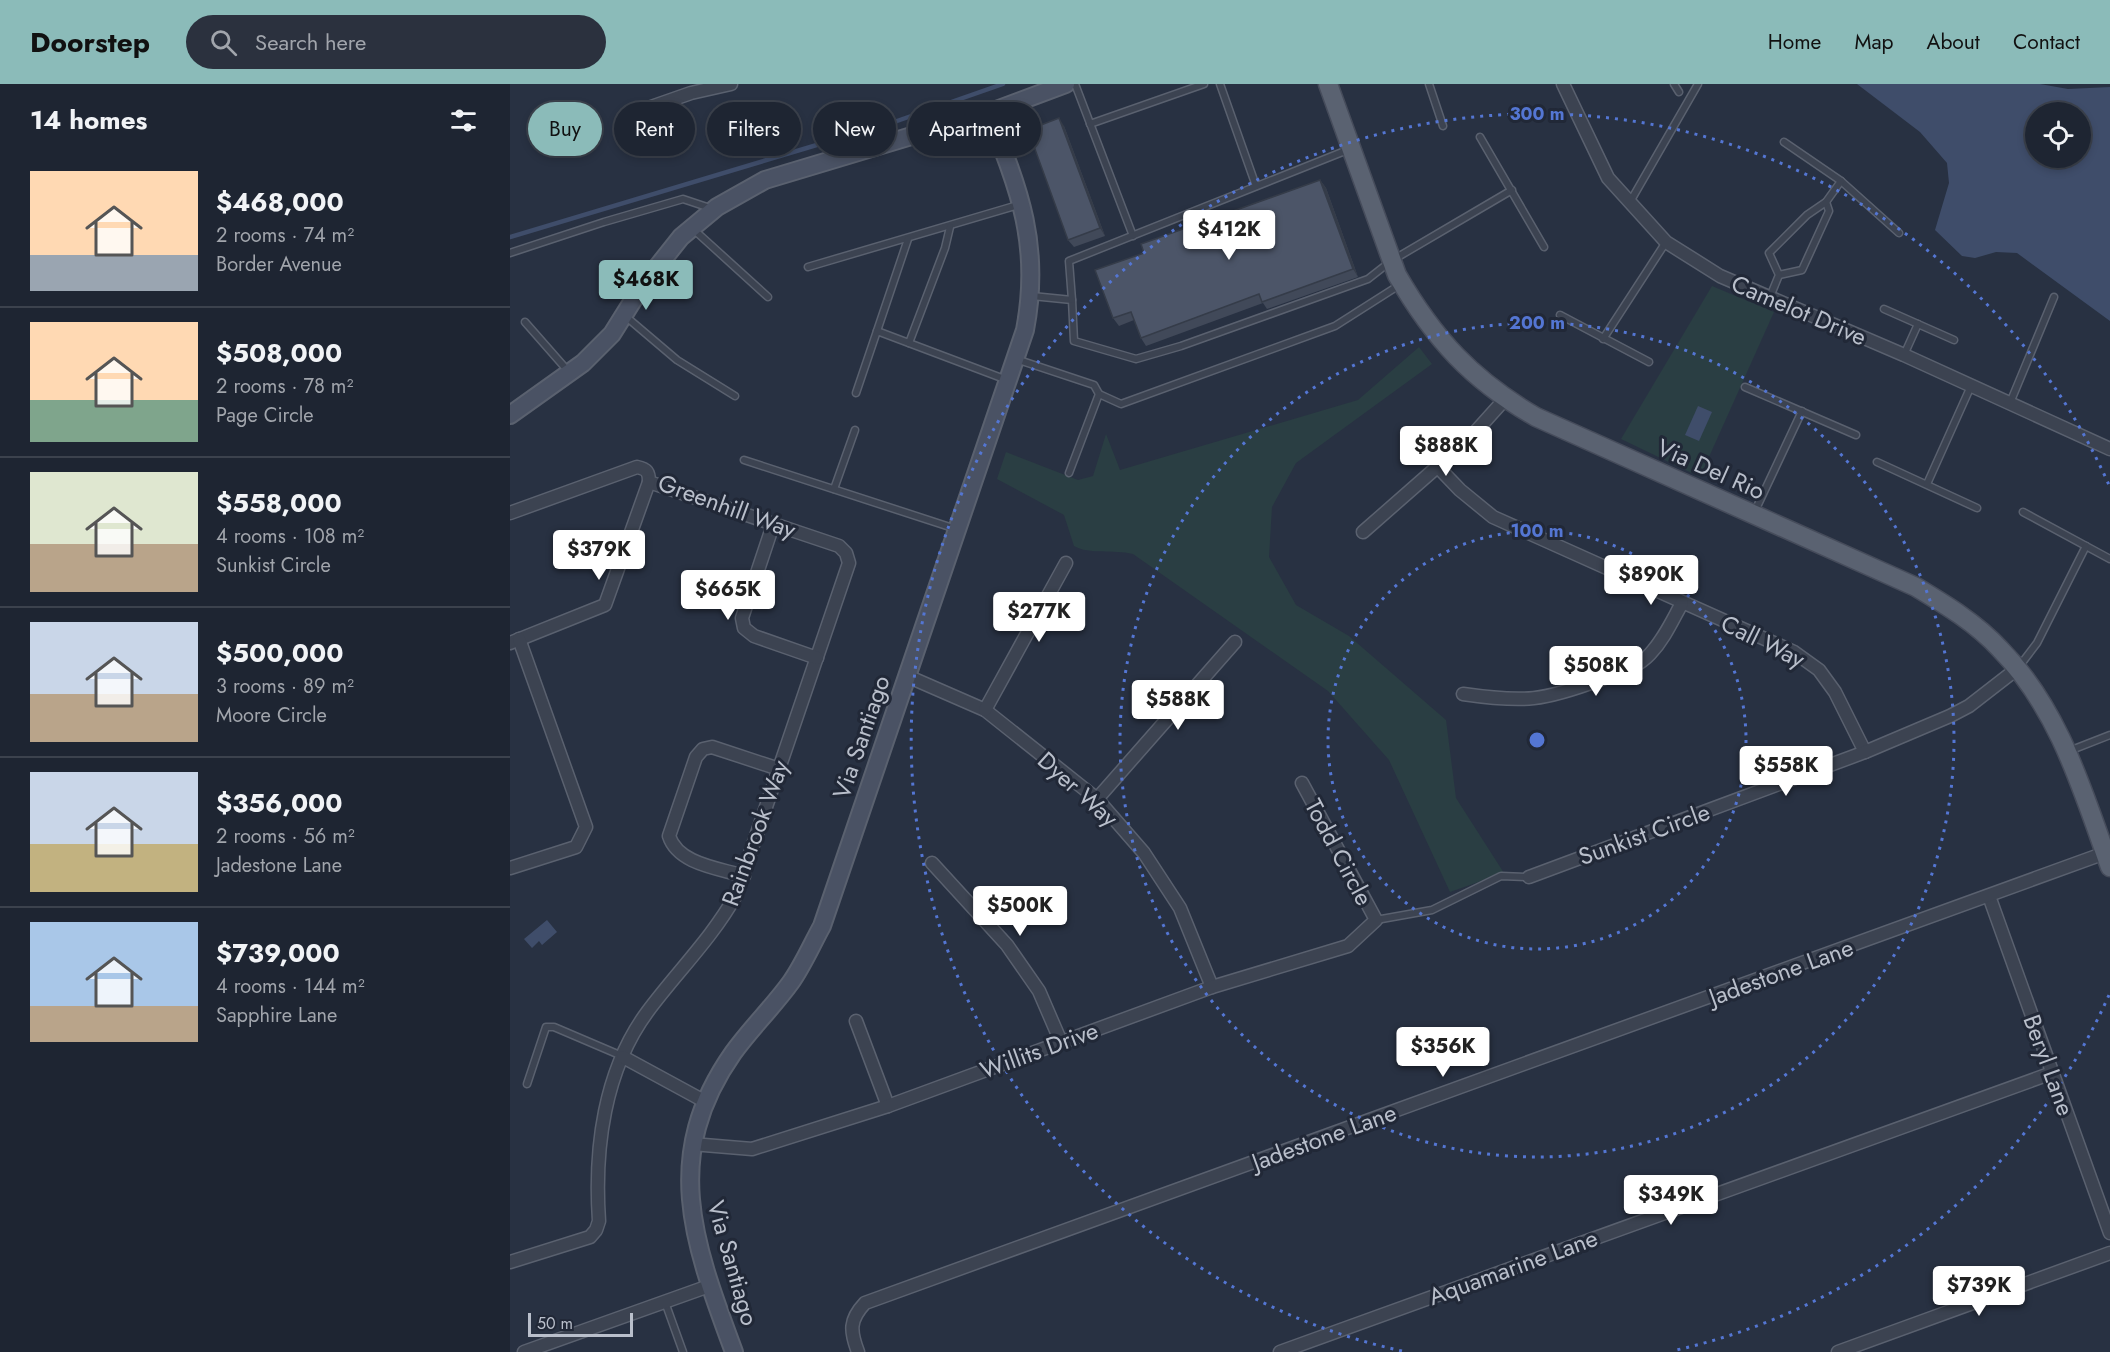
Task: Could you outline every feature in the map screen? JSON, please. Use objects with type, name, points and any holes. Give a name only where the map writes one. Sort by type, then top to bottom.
[{"type":"main road","name":"Via Del Rio","points":[[1328,84],[1391,261],[1402,284],[1424,319],[1446,347],[1473,375],[1505,399],[1536,417],[1916,587],[1958,612],[1999,647],[2018,668],[2047,709],[2067,752],[2108,860]]},
{"type":"street","points":[[659,102],[690,89],[731,84]]},
{"type":"street","points":[[1018,102],[1066,84]]},
{"type":"street","name":"Camelot Drive","points":[[1563,84],[1608,178],[1666,242],[1720,276],[1904,355],[2110,449]]},
{"type":"street","points":[[510,415],[569,373],[612,334],[642,286],[681,237],[714,209],[765,180],[908,137]]},
{"type":"street","name":"Via Santiago","points":[[734,1352],[709,1286],[689,1205],[692,1144],[704,1101],[733,1053],[791,981],[822,926],[1025,330],[1032,296],[1030,249],[1016,179],[1006,156]]},
{"type":"street","points":[[1363,532],[1469,439],[1505,399]]},
{"type":"street","name":"Call Way","points":[[1437,466],[1460,490],[1493,517],[1775,643],[1819,670],[1835,692],[1864,752]]},
{"type":"street","name":"Greenhill Way","points":[[510,513],[628,468],[645,469],[649,474],[650,482],[839,546],[846,553]]},
{"type":"street","points":[[510,867],[576,847],[586,828],[515,641],[605,605],[650,482]]},
{"type":"street","points":[[773,525],[742,618],[744,628],[754,636],[817,658]]},
{"type":"street","name":"Rainbrook Way","points":[[510,1262],[590,1237],[597,1230],[599,1146],[605,1113],[623,1057],[647,1012],[727,912],[744,876],[849,563],[846,553]]},
{"type":"street","points":[[985,710],[1066,563]]},
{"type":"street","points":[[1463,694],[1511,701],[1537,700],[1563,694],[1635,666],[1663,638],[1682,603]]},
{"type":"street","points":[[1097,799],[1236,642]]},
{"type":"street","name":"Sunkist Circle","points":[[1529,877],[1864,752],[1950,716],[1969,706],[2018,668]]},
{"type":"street","name":"Dyer Way","points":[[907,676],[985,710],[1097,799],[1144,853],[1180,908],[1212,987]]},
{"type":"street","points":[[744,876],[682,856],[673,848],[669,836],[696,757],[703,749],[712,747],[779,769]]},
{"type":"street","name":"Todd Circle","points":[[1302,783],[1376,920]]},
{"type":"street","name":"Jadestone Lane","points":[[858,1352],[851,1332],[853,1316],[865,1303],[1989,896],[2108,860]]},
{"type":"street","points":[[932,863],[1007,945],[1039,991],[1061,1042]]},
{"type":"street","name":"Beryl Lane","points":[[1989,896],[2110,1233]]},
{"type":"street","name":"Willits Drive","points":[[692,1144],[752,1149],[888,1106],[1212,987],[1348,946],[1376,920]]},
{"type":"street","points":[[856,1021],[888,1106]]},
{"type":"street","points":[[623,1057],[704,1101]]},
{"type":"street","name":"Aquamarine Lane","points":[[1280,1352],[2052,1073]]},
{"type":"street","points":[[1838,1352],[2110,1253]]},
{"type":"street","points":[[524,1352],[709,1286]]},
{"type":"lane","points":[[1075,84],[1133,236]]},
{"type":"lane","points":[[1090,124],[1204,84]]},
{"type":"lane","points":[[1220,84],[1256,186]]},
{"type":"lane","points":[[1429,84],[1443,126]]},
{"type":"lane","points":[[1674,84],[1680,92]]},
{"type":"lane","points":[[1630,202],[1698,84]]},
{"type":"lane","points":[[1480,137],[1544,247]]},
{"type":"lane","points":[[1784,142],[1841,182],[1899,233]]},
{"type":"lane","points":[[1351,149],[1069,261],[1074,341],[1136,359],[1225,331],[1368,279],[1391,261],[1512,190]]},
{"type":"lane","points":[[1769,297],[1779,275],[1769,253],[1807,214],[1826,202],[1841,182]]},
{"type":"lane","points":[[510,254],[603,222],[683,199],[714,209]]},
{"type":"lane","points":[[1779,275],[1802,270],[1829,211],[1826,202]]},
{"type":"lane","points":[[808,267],[950,227],[1022,203]]},
{"type":"lane","points":[[909,343],[945,248],[950,227]]},
{"type":"lane","points":[[691,228],[768,297]]},
{"type":"lane","points":[[856,393],[908,238]]},
{"type":"lane","points":[[1603,339],[1666,242]]},
{"type":"lane","points":[[1015,358],[1094,385],[1099,393],[1120,404],[1335,326],[1402,284]]},
{"type":"lane","points":[[1032,296],[1072,300]]},
{"type":"lane","points":[[2010,404],[2054,297]]},
{"type":"lane","points":[[1884,309],[1954,340]]},
{"type":"lane","points":[[624,315],[677,360],[735,396]]},
{"type":"lane","points":[[1560,315],[1649,362]]},
{"type":"lane","points":[[525,322],[569,373]]},
{"type":"lane","points":[[1904,355],[1918,324]]},
{"type":"lane","points":[[877,331],[1008,380]]},
{"type":"lane","points":[[1927,484],[1971,386]]},
{"type":"lane","points":[[1745,387],[1856,435]]},
{"type":"lane","points":[[1070,473],[1099,393]]},
{"type":"lane","points":[[1754,514],[1802,411]]},
{"type":"lane","points":[[834,489],[855,429]]},
{"type":"lane","points":[[744,460],[957,530]]},
{"type":"lane","points":[[1877,462],[1977,508]]},
{"type":"lane","points":[[2023,512],[2110,559]]},
{"type":"lane","points":[[2018,668],[2037,643],[2086,546]]},
{"type":"lane","points":[[2067,752],[2110,735]]},
{"type":"lane","points":[[1376,920],[1432,910],[1501,876],[1529,877]]},
{"type":"lane","points":[[527,1084],[546,1027],[554,1027],[623,1057]]},
{"type":"lane","points":[[665,1302],[683,1352]]},
{"type":"green space","points":[[1712,286],[1774,312],[1700,477],[1621,439]]},
{"type":"green space","points":[[1419,347],[1432,364],[1296,463],[1272,507],[1269,557],[1296,605],[1349,636],[1446,720],[1456,798],[1504,873],[1450,892],[1389,760],[1328,691],[1133,554],[1094,551],[1074,546],[1064,515],[997,479],[1006,452],[1078,480],[1093,476],[1106,434],[1120,470],[1358,400]]},
{"type":"water","points":[[1857,84],[2040,84],[2068,89],[2110,87],[2110,321],[2017,253],[1996,252],[1975,258],[1962,256],[1935,230],[1949,183],[1947,163],[1920,132]]},
{"type":"water","points":[[1698,406],[1712,412],[1699,441],[1685,435]]},
{"type":"water","points":[[547,920],[557,932],[542,945],[539,941],[532,948],[524,939]]},
{"type":"building","points":[[1059,118],[1100,228],[1068,240],[1037,156],[1041,156],[1041,125]]},
{"type":"building","points":[[1320,180],[1353,269],[1262,302],[1259,294],[1141,338],[1131,312],[1113,318],[1095,270],[1144,253],[1141,244]]},
{"type":"waterway","points":[[510,237],[897,121],[1003,84]]}]
